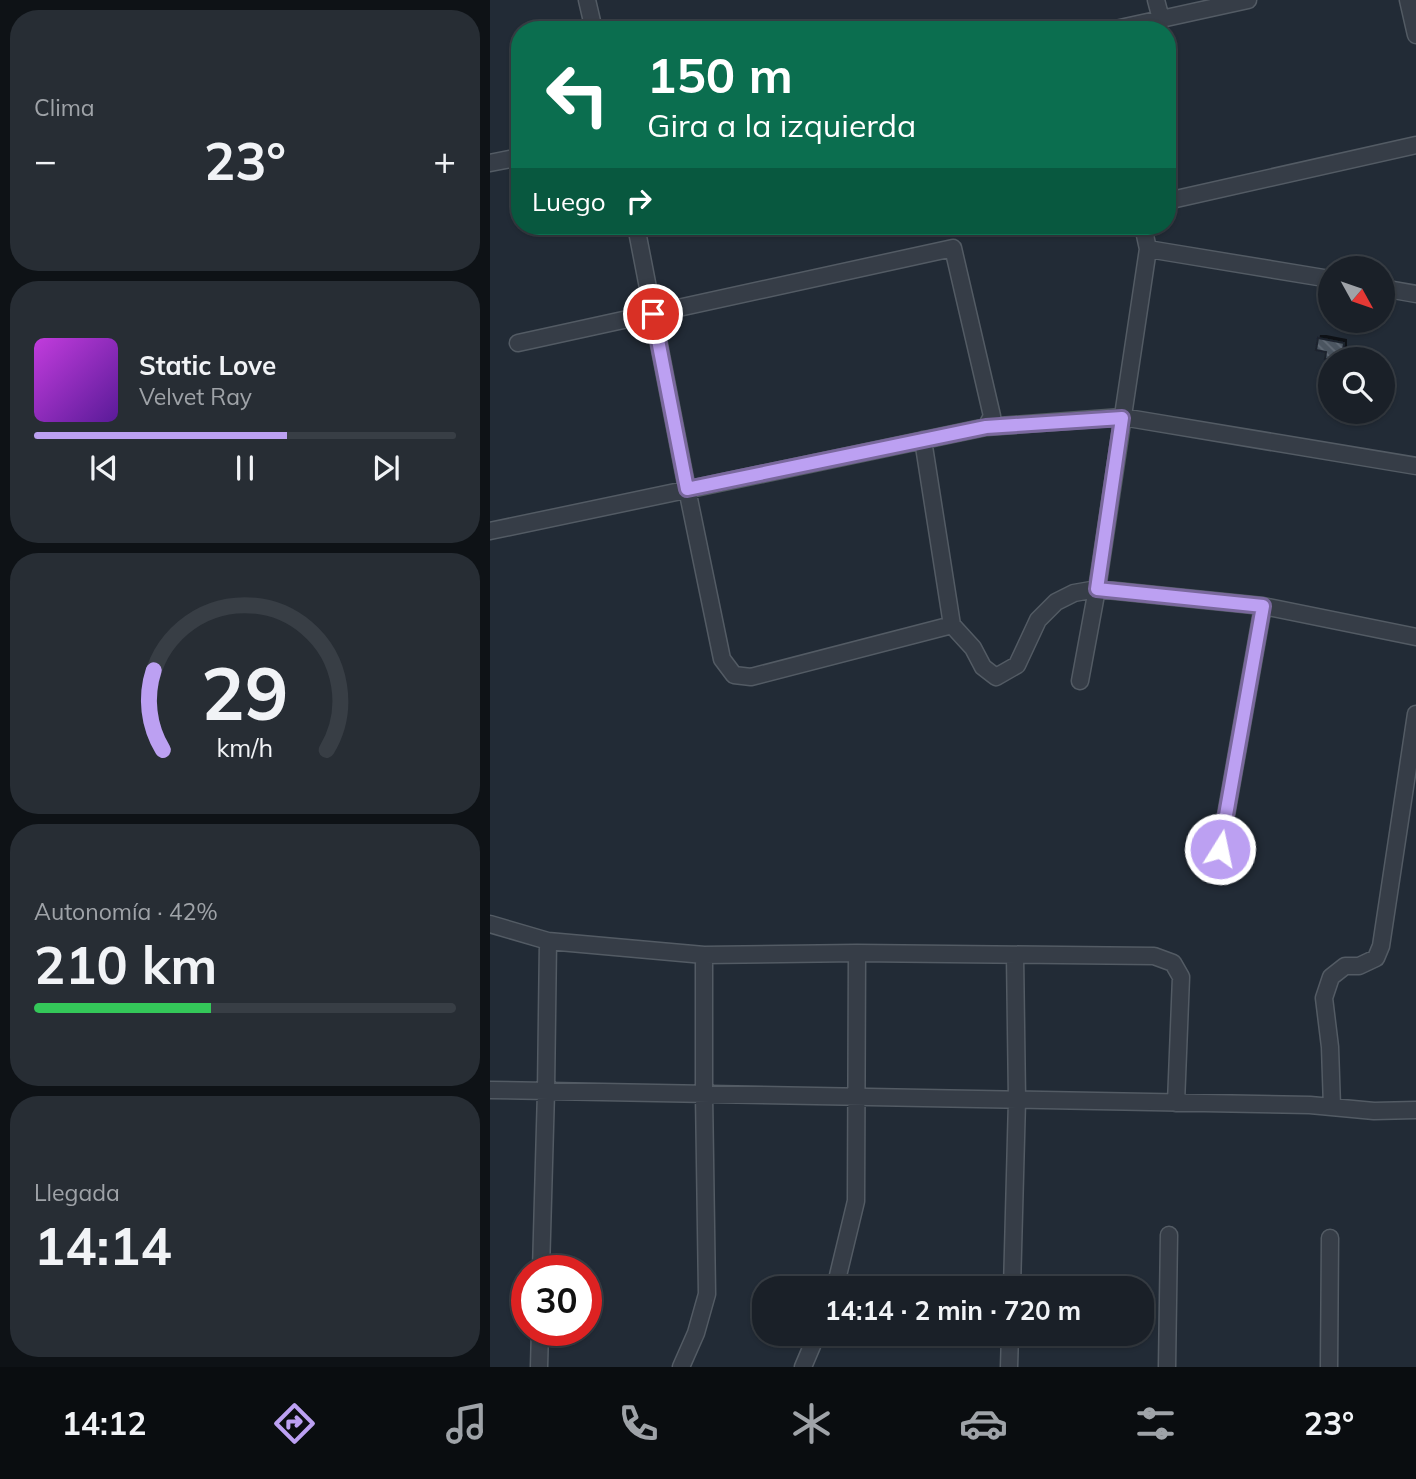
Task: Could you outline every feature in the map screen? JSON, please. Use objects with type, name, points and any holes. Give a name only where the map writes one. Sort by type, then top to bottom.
[{"type":"street","points":[[587,0],[592,21]]},
{"type":"street","points":[[1156,0],[1161,19]]},
{"type":"street","points":[[1152,21],[1248,0]]},
{"type":"street","points":[[1408,0],[1416,35]]},
{"type":"street","points":[[1176,199],[1416,145]]},
{"type":"street","points":[[490,163],[511,159]]},
{"type":"street","points":[[638,235],[722,659],[734,675],[751,677],[952,625]]},
{"type":"street","points":[[1080,681],[1097,589],[1148,249],[1145,235]]},
{"type":"street","points":[[518,342],[953,248],[992,416],[986,427]]},
{"type":"street","points":[[1148,249],[1318,277]]},
{"type":"street","points":[[1395,290],[1416,294]]},
{"type":"street","points":[[490,531],[986,427],[1122,418],[1416,466]]},
{"type":"street","points":[[923,440],[952,625],[973,648],[983,667],[996,677],[1017,665],[1038,620],[1056,602],[1074,593],[1097,589],[1263,606],[1416,637]]},
{"type":"street","points":[[1220,849],[1263,606]]},
{"type":"street","points":[[1332,1107],[1330,1047],[1324,998],[1331,977],[1345,966],[1359,966],[1376,958],[1381,946],[1416,713]]},
{"type":"street","points":[[490,924],[548,941],[704,955],[857,953],[1154,956],[1173,963],[1181,977],[1176,1103]]},
{"type":"street","points":[[541,1255],[548,941]]},
{"type":"street","points":[[838,1276],[856,1201],[857,953]]},
{"type":"street","points":[[681,1367],[696,1333],[707,1294],[704,955]]},
{"type":"street","points":[[1012,1276],[1017,1100],[1015,955]]},
{"type":"street","points":[[490,1090],[1416,1110]]},
{"type":"street","points":[[1167,1367],[1170,1235]]},
{"type":"street","points":[[1329,1367],[1330,1238]]},
{"type":"street","points":[[539,1367],[540,1346]]},
{"type":"street","points":[[803,1367],[812,1346]]},
{"type":"street","points":[[1009,1367],[1010,1346]]},
{"type":"building","points":[[1318,338],[1344,343],[1344,347],[1318,347],[1316,350]]},
{"type":"route","points":[[653,314],[687,489],[986,427],[1122,418],[1097,589],[1263,606],[1220,849]]}]
